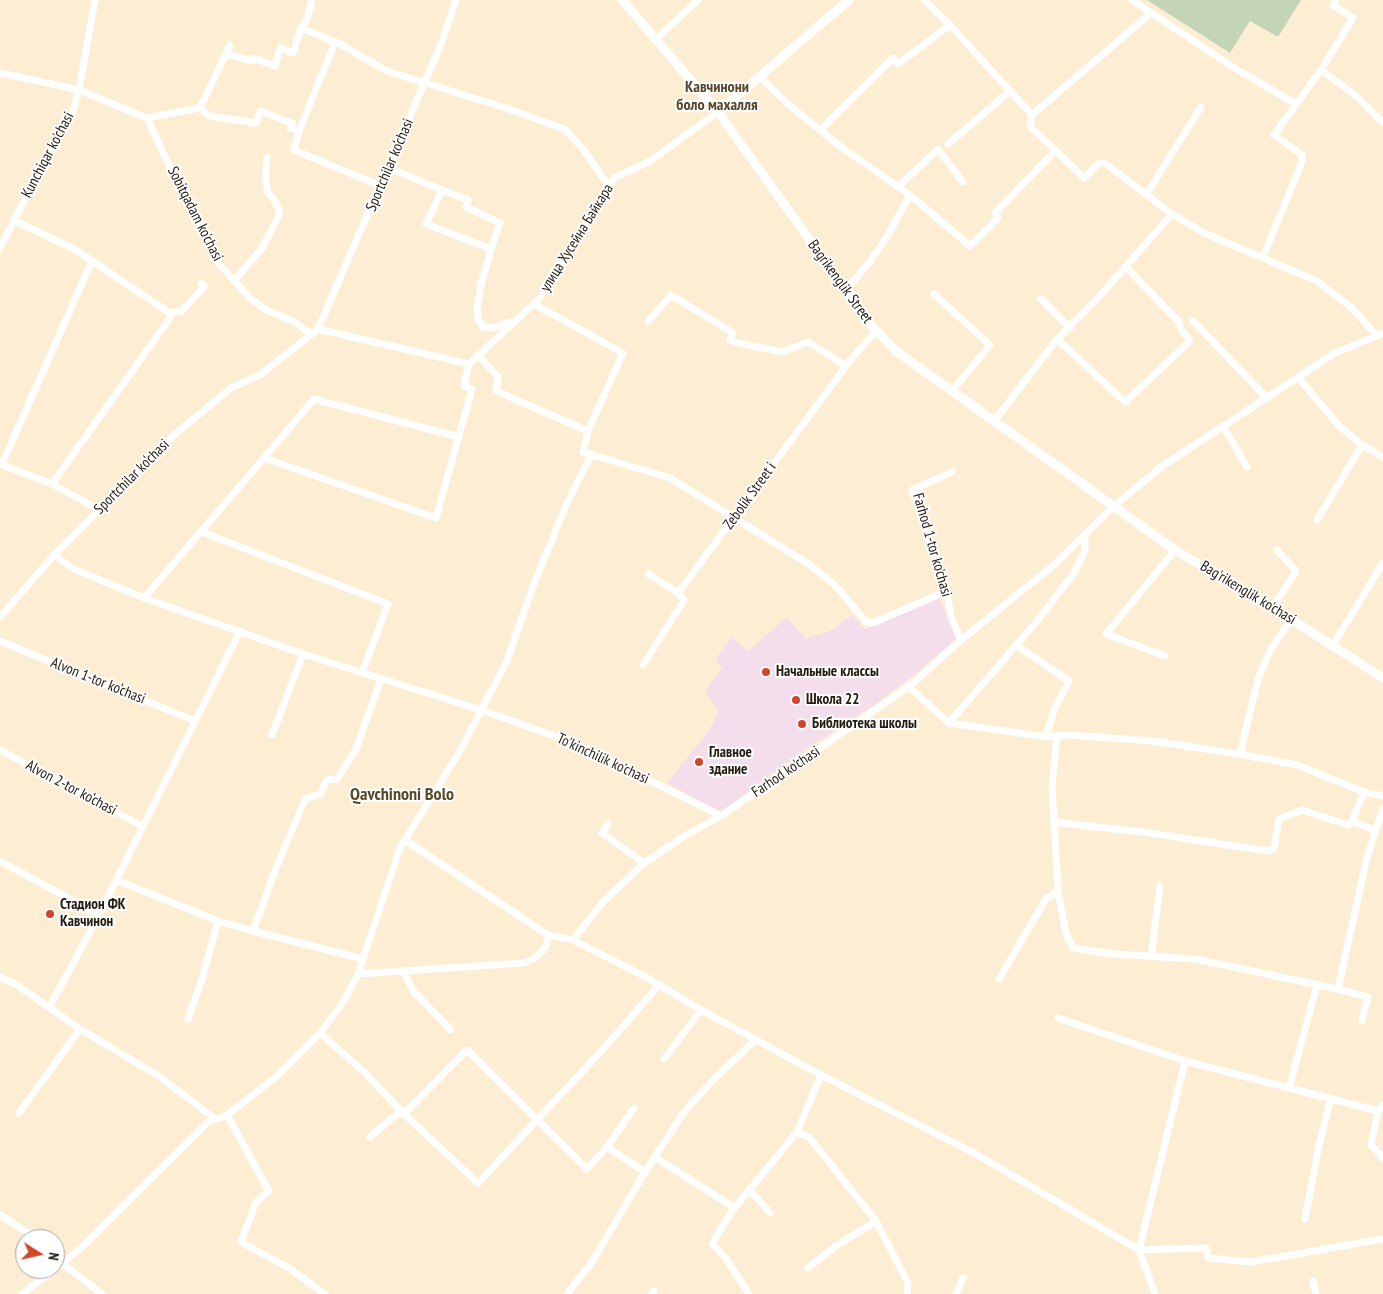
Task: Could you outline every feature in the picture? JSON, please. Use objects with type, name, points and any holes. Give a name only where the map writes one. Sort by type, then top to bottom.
[{"type":"main road","name":"Bagrikenglik Street","points":[[622,0],[718,112],[876,332],[896,351],[1114,506]]},
{"type":"main road","points":[[718,112],[848,0]]},
{"type":"main road","name":"Bag'rikenglik ko'chasi","points":[[1114,506],[1175,550],[1382,674]]},
{"type":"street","name":"Kunchiqar ko'chasi","points":[[0,248],[62,128],[71,117],[79,90],[95,0]]},
{"type":"street","points":[[226,54],[252,61],[253,58],[275,66],[280,48],[293,53],[312,0]]},
{"type":"street","name":"Sportchilar ko‘chasi","points":[[318,329],[425,83],[456,0]]},
{"type":"street","points":[[656,39],[698,0]]},
{"type":"street","points":[[924,0],[950,25],[1032,115]]},
{"type":"street","points":[[1132,0],[1233,67],[1296,104]]},
{"type":"street","points":[[1263,257],[1286,196],[1302,162],[1302,156],[1274,135],[1320,70],[1353,18],[1333,6],[1336,0]]},
{"type":"street","points":[[1151,13],[1032,115],[1030,126],[1084,178],[1099,164],[1106,164],[1172,214],[1204,233],[1317,280],[1352,308],[1380,334]]},
{"type":"street","points":[[820,130],[892,58],[898,64],[950,25]]},
{"type":"street","points":[[301,28],[335,42],[387,71],[516,111],[566,130],[586,153],[608,185]]},
{"type":"street","points":[[335,42],[300,129],[294,150],[381,186]]},
{"type":"street","points":[[200,108],[230,45]]},
{"type":"street","points":[[1320,70],[1356,96],[1383,123]]},
{"type":"street","points":[[0,74],[79,90],[147,118],[200,108],[210,116],[256,123],[260,111],[292,123],[290,128],[300,129]]},
{"type":"street","points":[[760,77],[820,130],[910,195],[970,246],[998,218],[995,213],[1055,151]]},
{"type":"street","points":[[948,144],[1010,91]]},
{"type":"street","points":[[1146,195],[1201,107]]},
{"type":"street","name":"улица Хусейна Байкара","points":[[469,364],[539,299],[614,178],[650,161],[718,112]]},
{"type":"street","name":"Sobitqadam ko'chasi","points":[[147,118],[180,190],[220,265],[234,281],[266,310],[295,322],[311,334]]},
{"type":"street","points":[[898,187],[938,149],[963,182]]},
{"type":"street","points":[[234,281],[262,248],[280,213],[274,198],[268,193],[265,177],[267,158]]},
{"type":"street","points":[[389,168],[468,200],[466,207],[500,223],[491,249],[426,224],[442,190]]},
{"type":"street","points":[[846,290],[869,264],[884,242],[910,195]]},
{"type":"street","points":[[995,420],[1058,339],[1126,267],[1172,214]]},
{"type":"street","points":[[13,220],[76,250],[170,313],[182,310],[205,286],[201,283]]},
{"type":"street","name":"улица Хусейна Байкара","points":[[491,249],[481,285],[477,308],[478,320],[483,326],[493,328],[515,320]]},
{"type":"street","points":[[92,261],[1,464],[52,484],[100,510]]},
{"type":"street","points":[[1058,339],[1125,402],[1190,341],[1181,329],[1179,322],[1126,267]]},
{"type":"street","points":[[648,321],[671,294],[733,333],[730,340],[782,352],[808,342],[846,366]]},
{"type":"street","points":[[934,294],[990,345],[952,390]]},
{"type":"street","points":[[1041,299],[1070,328]]},
{"type":"street","points":[[534,304],[623,353],[588,431],[583,452],[670,478],[807,563],[836,586],[866,622],[872,623],[947,591]]},
{"type":"street","points":[[52,484],[170,318],[170,313]]},
{"type":"street","points":[[1193,321],[1267,398]]},
{"type":"street","points":[[264,458],[436,518],[472,389],[464,386],[469,364],[318,329],[311,334]]},
{"type":"street","name":"Zebolik Street i","points":[[643,664],[684,600],[678,594],[846,366],[876,332]]},
{"type":"street","name":"Sportchilar ko‘chasi","points":[[0,617],[54,556],[175,434],[231,388],[260,375],[311,334]]},
{"type":"street","name":"Farhod ko'chasi","points":[[573,940],[603,902],[644,863],[686,835],[722,816],[908,686],[961,640],[1054,565],[1114,506],[1161,467],[1336,353],[1380,334]]},
{"type":"street","points":[[478,355],[498,377],[496,391],[588,431]]},
{"type":"street","points":[[1298,377],[1339,426],[1362,445],[1383,457]]},
{"type":"street","points":[[144,598],[314,399],[459,437]]},
{"type":"street","points":[[1224,426],[1247,467]]},
{"type":"street","points":[[1317,520],[1362,445]]},
{"type":"street","points":[[65,1261],[81,1248],[214,1118],[227,1115],[277,1076],[320,1033],[344,1001],[358,974],[404,840],[461,749],[507,661],[560,522],[591,455]]},
{"type":"street","name":"Farhod 1-tor ko'chasi","points":[[952,472],[912,490],[947,591],[950,617],[961,640]]},
{"type":"street","points":[[202,532],[388,604],[362,673]]},
{"type":"street","points":[[948,723],[1016,645],[1074,573],[1085,550],[1085,535]]},
{"type":"street","points":[[1165,656],[1106,634],[1175,550]]},
{"type":"street","points":[[1272,608],[1296,571],[1277,550]]},
{"type":"street","name":"To'kinchilik ko'chasi","points":[[54,556],[74,569],[144,598],[303,654],[481,710],[577,744],[722,816]]},
{"type":"street","points":[[1333,645],[1383,563]]},
{"type":"street","points":[[648,574],[678,594]]},
{"type":"street","points":[[1238,754],[1241,750],[1258,678],[1270,651],[1291,619]]},
{"type":"street","points":[[50,1006],[99,915],[240,631]]},
{"type":"street","name":"Alvon 1-tor ko‘chasi","points":[[0,641],[195,721]]},
{"type":"street","points":[[1016,645],[1069,681],[1054,710],[1046,737]]},
{"type":"street","points":[[272,735],[303,654]]},
{"type":"street","points":[[253,931],[278,863],[305,799],[320,794],[326,780],[337,779],[356,749],[381,679]]},
{"type":"street","points":[[908,686],[948,723],[1046,737],[1153,741],[1238,754],[1297,765],[1364,792],[1383,796]]},
{"type":"street","points":[[1057,736],[1052,785],[1058,891],[1066,934],[1073,948],[1097,953],[1195,959],[1338,989],[1368,997],[1362,1020]]},
{"type":"street","name":"Alvon 2-tor ko‘chasi","points":[[0,750],[142,826]]},
{"type":"street","points":[[1053,822],[1150,833],[1267,851],[1274,848],[1279,819],[1298,810],[1348,825],[1352,821],[1364,792]]},
{"type":"street","points":[[1338,989],[1374,830],[1383,808]]},
{"type":"street","points":[[1352,821],[1374,830]]},
{"type":"street","points":[[608,824],[602,833],[644,863]]},
{"type":"street","points":[[404,840],[548,935],[573,940],[644,976],[701,1010],[822,1075],[976,1154],[1139,1250],[1206,1248],[1208,1258],[1251,1262],[1383,1240]]},
{"type":"street","points":[[0,861],[99,915]]},
{"type":"street","points":[[116,880],[218,921],[363,959]]},
{"type":"street","points":[[1150,956],[1160,886]]},
{"type":"street","points":[[1000,978],[1046,899],[1058,891]]},
{"type":"street","points":[[188,1019],[202,979],[218,921]]},
{"type":"street","points":[[358,974],[523,963],[542,952],[547,944],[548,935]]},
{"type":"street","points":[[403,972],[414,992],[451,1030]]},
{"type":"street","points":[[0,977],[50,1006],[80,1029],[160,1077],[214,1118]]},
{"type":"street","points":[[1289,1088],[1317,985]]},
{"type":"street","points":[[320,1033],[364,1072],[404,1114],[478,1183],[606,1046],[658,986]]},
{"type":"street","points":[[664,1059],[701,1010]]},
{"type":"street","points":[[1058,1018],[1185,1061],[1289,1088],[1381,1108],[1371,1145],[1383,1158]]},
{"type":"street","points":[[19,1113],[80,1029]]},
{"type":"street","points":[[567,1294],[592,1262],[645,1172],[656,1158],[684,1112],[713,1080],[756,1039]]},
{"type":"street","points":[[370,1137],[397,1114],[404,1114],[467,1050],[587,1170],[607,1147],[634,1108]]},
{"type":"street","points":[[1155,1294],[1139,1250],[1185,1061]]},
{"type":"street","points":[[749,1294],[725,1257],[712,1244],[720,1227],[796,1132],[822,1075]]},
{"type":"street","points":[[1305,1219],[1319,1145],[1331,1098]]},
{"type":"street","points":[[227,1115],[269,1191],[256,1202],[241,1242],[289,1268],[325,1294]]},
{"type":"street","points":[[796,1132],[809,1137],[876,1221],[908,1282],[907,1294]]},
{"type":"street","points":[[607,1147],[645,1172]]},
{"type":"street","points":[[656,1158],[735,1208]]},
{"type":"street","points":[[750,1189],[770,1213]]},
{"type":"street","points":[[0,1215],[22,1229]]},
{"type":"street","points":[[808,1268],[836,1246],[876,1221]]},
{"type":"street","points":[[65,1265],[102,1294]]},
{"type":"street","points":[[956,1294],[963,1278]]},
{"type":"street","points":[[22,1294],[42,1279]]},
{"type":"street","points":[[1313,1281],[1316,1294]]},
{"type":"shaded area","name":"Школа 22","points":[[939,598],[957,638],[913,676],[871,707],[800,753],[720,813],[667,783],[708,732],[719,711],[705,692],[722,667],[715,660],[731,637],[748,651],[787,617],[806,639],[832,630],[852,615],[865,629]]},
{"type":"green space","points":[[1147,0],[1301,0],[1278,37],[1250,21],[1230,53]]},
{"type":"place","name":"Начальные классы","points":[[766,672]]},
{"type":"place","name":"Школа 22","points":[[796,700]]},
{"type":"place","name":"Библиотека школы","points":[[802,724]]},
{"type":"place","name":"Главное здание","points":[[699,762]]},
{"type":"place","name":"Стадион ФК Кавчинон","points":[[50,914]]},
{"type":"district","name":"Кавчинони боло махалля","points":[[717,96]]},
{"type":"district","name":"Qavchinoni Bolo","points":[[402,795]]}]
